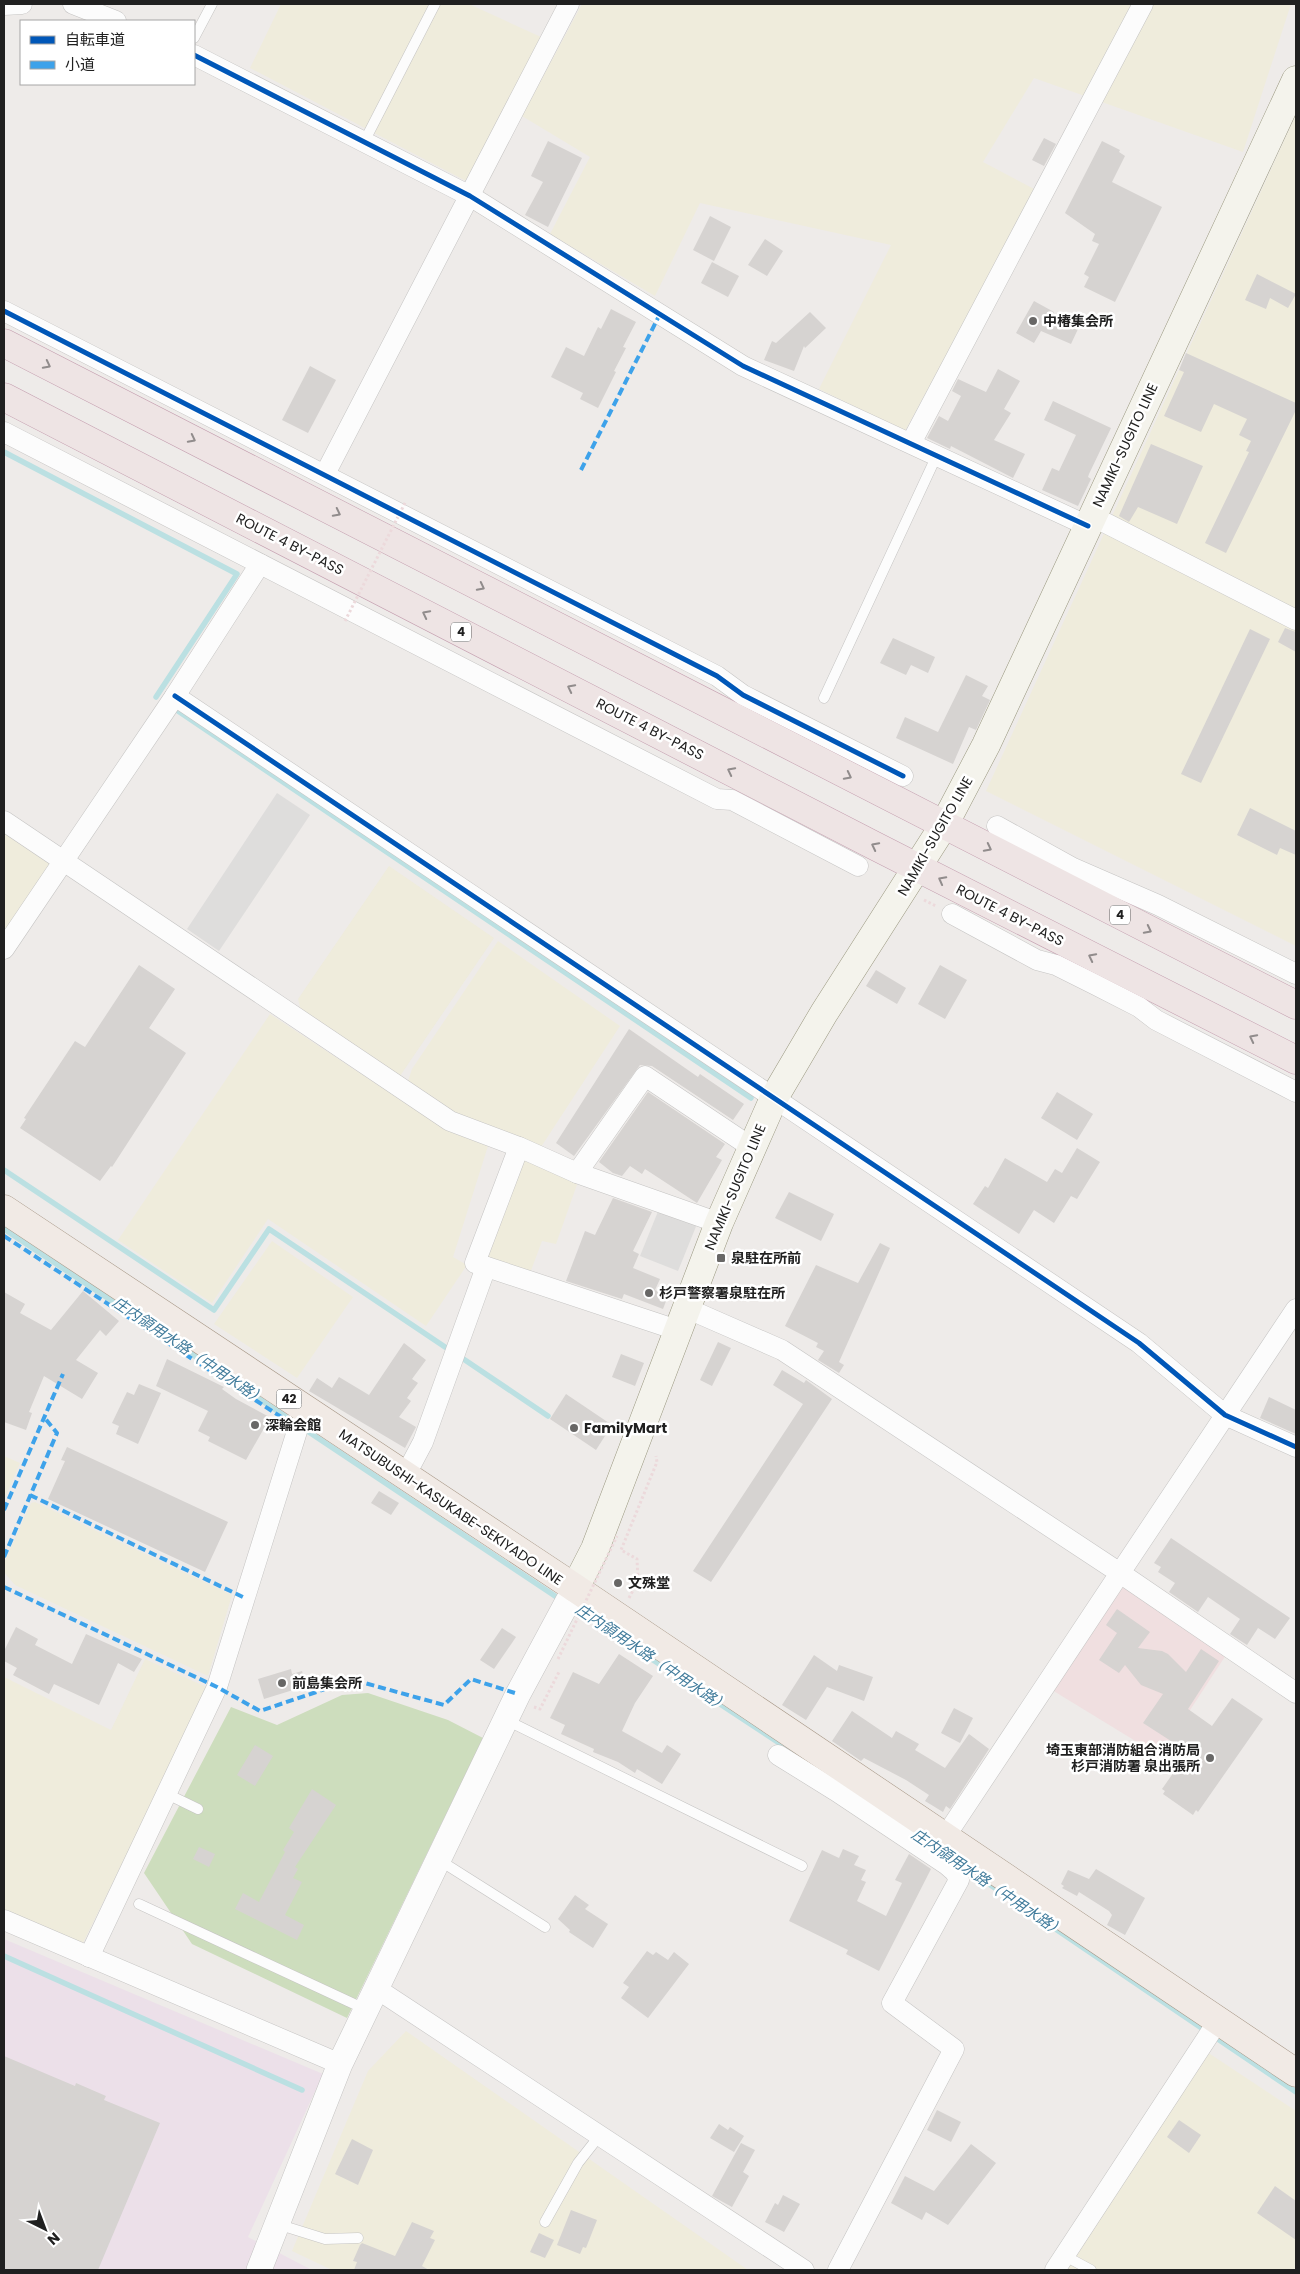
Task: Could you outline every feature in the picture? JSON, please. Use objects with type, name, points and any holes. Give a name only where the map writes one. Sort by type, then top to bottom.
[{"type":"highway","name":"4","points":[[4,343],[283,486],[763,719],[944,825],[1296,1005]]},
{"type":"highway","name":"ROUTE 4 BY-PASS","points":[[4,397],[780,809],[918,868],[1296,1060]]},
{"type":"main road","name":"NAMIKI-SUGITO LINE","points":[[575,1588],[595,1548],[718,1224],[774,1098],[824,1013],[944,825],[986,745],[1296,80]]},
{"type":"main road","name":"MATSUBUSHI-KASUKABE-SEKIYADO LINE","points":[[4,1209],[575,1588],[914,1830],[945,1837],[1296,2073]]},
{"type":"street","points":[[4,5],[22,4]]},
{"type":"street","points":[[74,4],[114,20]]},
{"type":"street","points":[[324,474],[569,4]]},
{"type":"street","points":[[911,443],[1144,4]]},
{"type":"street","points":[[195,56],[470,196],[743,366],[937,455],[1090,521],[1296,620]]},
{"type":"street","points":[[4,311],[717,676],[743,695],[763,719],[903,776]]},
{"type":"street","points":[[4,432],[717,799],[780,809],[815,844],[858,866]]},
{"type":"street","points":[[283,486],[296,460]]},
{"type":"street","points":[[4,949],[175,696],[260,564]]},
{"type":"street","points":[[175,696],[1140,1343],[1225,1415],[1296,1448]]},
{"type":"street","points":[[4,821],[450,1121],[519,1147],[578,1173],[718,1224]]},
{"type":"street","points":[[997,826],[1074,868],[1158,905],[1296,974]]},
{"type":"street","points":[[952,914],[1037,960],[1056,965],[1094,984],[1139,1008],[1156,1020],[1296,1092]]},
{"type":"street","points":[[578,1173],[645,1076],[751,1147]]},
{"type":"street","points":[[519,1147],[475,1263],[681,1319],[782,1350],[1120,1573],[1296,1692]]},
{"type":"street","points":[[405,1476],[423,1442],[486,1267]]},
{"type":"street","points":[[945,1837],[1296,1309]]},
{"type":"street","points":[[89,1957],[165,1793],[217,1687],[298,1428],[310,1413]]},
{"type":"street","points":[[263,2269],[277,2224],[340,2064],[506,1720],[575,1588]]},
{"type":"street","points":[[778,1755],[914,1830],[956,1872],[959,1880],[892,2003],[954,2049],[838,2270]]},
{"type":"street","points":[[4,1920],[340,2064]]},
{"type":"street","points":[[372,1999],[600,2135],[804,2270]]},
{"type":"street","points":[[1060,2263],[1218,2021]]},
{"type":"lane","points":[[195,36],[212,4]]},
{"type":"lane","points":[[364,142],[435,4]]},
{"type":"lane","points":[[824,698],[937,455]]},
{"type":"lane","points":[[506,1720],[802,1866]]},
{"type":"lane","points":[[165,1793],[198,1809]]},
{"type":"lane","points":[[439,1860],[545,1927]]},
{"type":"lane","points":[[139,1904],[372,1999]]},
{"type":"lane","points":[[545,2222],[578,2163],[600,2135]]},
{"type":"lane","points":[[277,2224],[325,2239],[358,2238]]},
{"type":"lane","points":[[1060,2263],[1091,2270]]},
{"type":"path","points":[[345,621],[406,501]]},
{"type":"path","points":[[627,1602],[638,1581],[637,1559],[621,1550],[657,1462],[644,1420]]},
{"type":"path","points":[[558,1659],[617,1536]]},
{"type":"shaded area","points":[[281,4],[469,4],[541,37],[468,182],[250,68]]},
{"type":"shaded area","points":[[582,4],[1291,4],[1243,152],[1034,78],[983,162],[1036,190],[905,431],[819,389],[891,245],[700,203],[655,296],[550,234],[590,157],[522,116]]},
{"type":"shaded area","points":[[1296,115],[1296,946],[986,791]]},
{"type":"shaded area","points":[[277,793],[310,815],[219,951],[187,929]]},
{"type":"shaded area","points":[[4,832],[52,864],[4,934]]},
{"type":"shaded area","points":[[389,866],[494,938],[400,1076],[301,1011],[298,999]]},
{"type":"shaded area","points":[[498,941],[620,1026],[541,1147],[454,1112],[408,1081],[412,1069]]},
{"type":"shaded area","points":[[270,1014],[448,1131],[488,1146],[453,1257],[467,1265],[426,1326],[268,1219],[212,1303],[118,1240]]},
{"type":"shaded area","points":[[524,1155],[579,1179],[556,1244],[542,1241],[529,1276],[485,1261]]},
{"type":"shaded area","points":[[659,1209],[697,1224],[678,1271],[640,1256]]},
{"type":"shaded area","points":[[272,1241],[353,1297],[297,1378],[214,1324]]},
{"type":"shaded area","points":[[4,1456],[20,1463],[4,1500]]},
{"type":"shaded area","points":[[35,1502],[232,1595],[208,1676],[15,1585],[4,1572],[4,1563],[31,1503]]},
{"type":"shaded area","points":[[1119,1584],[1226,1655],[1160,1756],[1052,1690]]},
{"type":"shaded area","points":[[145,1659],[206,1687],[207,1691],[81,1947],[4,1913],[4,1677],[111,1730]]},
{"type":"shaded area","points":[[4,1939],[323,2074],[248,2237],[312,2270],[4,2270]]},
{"type":"shaded area","points":[[406,2031],[748,2270],[332,2270],[292,2251],[368,2071]]},
{"type":"shaded area","points":[[1207,2052],[1296,2111],[1296,2270],[1064,2270]]},
{"type":"green space","points":[[368,1693],[448,1720],[483,1738],[347,2018],[192,1944],[144,1873],[231,1707],[277,1725],[342,1695]]},
{"type":"building","points":[[1044,138],[1056,144],[1044,166],[1032,160]]},
{"type":"building","points":[[548,141],[582,158],[548,227],[525,215],[543,182],[531,176]]},
{"type":"building","points":[[1102,141],[1120,150],[1119,152],[1125,156],[1112,182],[1162,207],[1115,302],[1084,287],[1089,277],[1084,274],[1099,244],[1092,241],[1095,234],[1065,213]]},
{"type":"building","points":[[710,216],[731,227],[714,261],[693,250]]},
{"type":"building","points":[[765,239],[783,251],[767,276],[748,265]]},
{"type":"building","points":[[712,262],[739,276],[728,297],[701,283]]},
{"type":"building","points":[[1257,274],[1296,294],[1288,308],[1270,298],[1266,309],[1245,300]]},
{"type":"building","points":[[1034,301],[1054,312],[1051,317],[1078,329],[1071,344],[1041,331],[1034,343],[1016,333]]},
{"type":"building","points":[[611,309],[636,322],[623,347],[626,348],[614,371],[616,372],[598,408],[580,399],[583,393],[551,377],[566,347],[584,356],[598,327],[601,329]]},
{"type":"building","points":[[810,312],[826,328],[805,348],[804,346],[794,371],[764,360],[772,341],[776,343]]},
{"type":"building","points":[[1186,353],[1296,403],[1296,410],[1226,553],[1205,543],[1249,452],[1246,451],[1251,441],[1239,435],[1247,419],[1214,404],[1201,432],[1164,416],[1184,372],[1179,370]]},
{"type":"building","points":[[310,366],[336,380],[308,433],[282,420]]},
{"type":"building","points":[[998,369],[1020,381],[1004,409],[1011,413],[994,440],[1025,454],[1013,478],[951,446],[950,449],[927,438],[939,416],[948,421],[961,396],[952,391],[958,379],[986,392]]},
{"type":"building","points":[[1053,401],[1111,428],[1089,474],[1088,477],[1091,479],[1078,506],[1042,490],[1052,468],[1059,471],[1076,435],[1044,420]]},
{"type":"building","points":[[1151,444],[1203,466],[1177,524],[1138,507],[1129,522],[1119,516]]},
{"type":"building","points":[[1285,628],[1296,632],[1296,652],[1278,642]]},
{"type":"building","points":[[1250,629],[1270,639],[1201,783],[1181,774]]},
{"type":"building","points":[[893,638],[935,657],[928,673],[911,665],[906,675],[880,663]]},
{"type":"building","points":[[966,675],[988,686],[982,696],[990,700],[976,730],[969,727],[953,764],[896,738],[905,717],[938,732]]},
{"type":"building","points":[[1250,808],[1296,831],[1296,855],[1280,848],[1277,855],[1237,835]]},
{"type":"building","points":[[139,965],[175,989],[149,1028],[186,1053],[112,1167],[100,1181],[20,1128],[26,1119],[24,1118],[75,1041],[85,1047]]},
{"type":"building","points":[[940,965],[967,980],[945,1019],[918,1004]]},
{"type":"building","points":[[876,970],[906,988],[897,1004],[866,986]]},
{"type":"building","points":[[629,1029],[698,1077],[700,1074],[744,1104],[733,1120],[652,1066],[640,1065],[574,1156],[556,1143]]},
{"type":"building","points":[[648,1092],[725,1144],[716,1157],[722,1160],[697,1203],[645,1169],[642,1174],[630,1166],[622,1176],[613,1173],[599,1162]]},
{"type":"building","points":[[1057,1092],[1093,1114],[1077,1140],[1041,1118]]},
{"type":"building","points":[[1077,1148],[1100,1162],[1077,1199],[1071,1196],[1054,1223],[1034,1210],[1019,1234],[973,1204],[985,1186],[988,1188],[1005,1158],[1047,1182],[1055,1169],[1062,1173]]},
{"type":"building","points":[[789,1192],[834,1214],[821,1241],[775,1218]]},
{"type":"building","points":[[613,1198],[652,1212],[633,1251],[639,1254],[633,1268],[660,1279],[655,1290],[668,1296],[663,1309],[624,1294],[622,1299],[566,1281],[585,1231],[595,1235]]},
{"type":"building","points":[[880,1243],[890,1248],[839,1362],[844,1365],[839,1373],[818,1360],[824,1351],[816,1347],[818,1343],[785,1326],[816,1265],[858,1283]]},
{"type":"building","points":[[83,1291],[119,1321],[106,1336],[100,1330],[76,1360],[98,1373],[82,1399],[44,1376],[29,1412],[32,1413],[26,1430],[4,1422],[4,1292],[25,1304],[20,1313],[51,1330]]},
{"type":"building","points":[[718,1342],[731,1348],[712,1386],[700,1380]]},
{"type":"building","points":[[404,1343],[426,1360],[412,1379],[418,1383],[407,1398],[411,1401],[399,1417],[416,1427],[405,1448],[309,1391],[317,1378],[332,1388],[339,1377],[369,1395]]},
{"type":"building","points":[[621,1354],[644,1363],[635,1386],[612,1377]]},
{"type":"building","points":[[167,1359],[224,1387],[222,1389],[236,1399],[273,1419],[266,1432],[263,1430],[246,1460],[208,1441],[210,1437],[198,1431],[208,1411],[156,1386]]},
{"type":"building","points":[[782,1370],[804,1383],[806,1380],[832,1399],[711,1582],[693,1571],[803,1404],[773,1385]]},
{"type":"building","points":[[139,1384],[161,1393],[138,1444],[116,1434],[119,1426],[112,1423],[127,1392],[134,1395]]},
{"type":"building","points":[[566,1394],[612,1425],[596,1450],[550,1419]]},
{"type":"building","points":[[1269,1397],[1296,1410],[1296,1434],[1260,1418]]},
{"type":"building","points":[[67,1447],[228,1522],[205,1572],[48,1499],[65,1461],[61,1460]]},
{"type":"building","points":[[379,1491],[399,1503],[391,1515],[371,1503]]},
{"type":"building","points":[[1171,1538],[1290,1618],[1275,1639],[1258,1628],[1247,1645],[1230,1634],[1240,1619],[1208,1597],[1198,1612],[1169,1592],[1175,1583],[1158,1572],[1161,1567],[1154,1563]]},
{"type":"building","points":[[1117,1609],[1150,1632],[1138,1648],[1162,1651],[1168,1654],[1186,1672],[1201,1649],[1219,1661],[1188,1709],[1212,1726],[1232,1698],[1263,1719],[1198,1812],[1196,1810],[1193,1815],[1163,1794],[1165,1791],[1162,1789],[1188,1752],[1143,1723],[1163,1694],[1141,1685],[1125,1665],[1119,1673],[1099,1660],[1117,1633],[1106,1625]]},
{"type":"building","points":[[16,1627],[38,1639],[35,1645],[72,1664],[86,1634],[142,1659],[134,1672],[118,1663],[99,1705],[54,1684],[49,1694],[13,1675],[17,1668],[4,1661],[4,1651]]},
{"type":"building","points":[[502,1628],[516,1637],[494,1669],[480,1660]]},
{"type":"building","points":[[619,1654],[653,1676],[635,1703],[622,1731],[662,1753],[667,1745],[681,1754],[662,1784],[637,1769],[635,1773],[618,1762],[593,1752],[594,1749],[561,1734],[565,1725],[550,1718],[573,1672],[599,1684]]},
{"type":"building","points":[[814,1655],[837,1671],[839,1665],[873,1677],[864,1701],[827,1687],[806,1720],[782,1705]]},
{"type":"building","points":[[291,1669],[292,1674],[302,1671],[306,1686],[264,1699],[258,1679]]},
{"type":"building","points":[[954,1708],[973,1718],[960,1743],[941,1733]]},
{"type":"building","points":[[852,1711],[892,1738],[896,1731],[919,1744],[915,1750],[945,1768],[969,1734],[989,1749],[950,1809],[946,1806],[943,1812],[925,1801],[929,1795],[906,1780],[864,1758],[861,1761],[832,1741]]},
{"type":"building","points":[[255,1745],[273,1756],[255,1786],[237,1775]]},
{"type":"building","points":[[312,1789],[336,1805],[295,1867],[298,1869],[293,1878],[302,1882],[285,1915],[304,1925],[297,1940],[235,1909],[243,1893],[259,1902],[285,1852],[283,1850],[294,1832],[289,1828]]},
{"type":"building","points":[[199,1847],[215,1854],[209,1867],[193,1859]]},
{"type":"building","points":[[843,1849],[859,1856],[854,1865],[866,1870],[861,1880],[866,1882],[857,1901],[886,1916],[902,1883],[895,1880],[909,1854],[931,1869],[879,1971],[846,1954],[848,1950],[789,1921],[822,1850],[839,1858]]},
{"type":"building","points":[[1096,1869],[1145,1898],[1125,1935],[1107,1925],[1112,1915],[1109,1911],[1079,1892],[1077,1896],[1062,1888],[1064,1886],[1061,1884],[1068,1870],[1089,1879]]},
{"type":"building","points":[[575,1895],[589,1905],[585,1909],[608,1924],[593,1948],[569,1932],[570,1930],[558,1919]]},
{"type":"building","points":[[647,1951],[653,1955],[656,1952],[668,1960],[674,1952],[689,1964],[648,2018],[621,1998],[629,1987],[623,1983]]},
{"type":"building","points":[[4,2056],[75,2086],[76,2083],[106,2096],[104,2100],[160,2123],[98,2270],[4,2270]]},
{"type":"building","points":[[937,2110],[961,2122],[951,2142],[927,2130]]},
{"type":"building","points":[[1179,2120],[1201,2135],[1189,2153],[1167,2137]]},
{"type":"building","points":[[719,2124],[728,2130],[730,2127],[744,2136],[734,2152],[710,2138]]},
{"type":"building","points":[[352,2139],[373,2150],[358,2185],[335,2174]]},
{"type":"building","points":[[741,2143],[755,2150],[743,2172],[749,2176],[732,2207],[712,2196]]},
{"type":"building","points":[[971,2144],[996,2163],[948,2225],[926,2212],[922,2220],[891,2203],[905,2176],[934,2191]]},
{"type":"building","points":[[1275,2186],[1296,2201],[1296,2240],[1257,2213]]},
{"type":"building","points":[[783,2195],[800,2204],[784,2232],[765,2222],[775,2203],[778,2205]]},
{"type":"building","points":[[571,2210],[597,2220],[586,2248],[583,2247],[580,2254],[557,2245]]},
{"type":"building","points":[[412,2222],[434,2231],[430,2238],[435,2240],[422,2266],[429,2270],[354,2270],[357,2262],[353,2261],[362,2243],[395,2256]]},
{"type":"building","points":[[539,2233],[554,2240],[545,2258],[530,2252]]},
{"type":"waterway","points":[[4,452],[237,574],[156,697]]},
{"type":"waterway","points":[[178,711],[751,1098]]},
{"type":"waterway","points":[[4,1170],[214,1310],[269,1229],[451,1351]]},
{"type":"waterway","name":"庄内領用水路（中用水路）","points":[[4,1229],[561,1600]]},
{"type":"waterway","points":[[459,1356],[548,1416]]},
{"type":"waterway","name":"庄内領用水路（中用水路）","points":[[571,1606],[814,1766]]},
{"type":"waterway","name":"庄内領用水路（中用水路）","points":[[958,1863],[1296,2092]]},
{"type":"waterway","points":[[4,1956],[302,2090]]},
{"type":"marked path","points":[[581,470],[660,314]]},
{"type":"marked path","points":[[4,1236],[298,1428]]},
{"type":"marked path","points":[[4,1510],[63,1374]]},
{"type":"marked path","points":[[4,1557],[57,1433],[44,1417]]},
{"type":"marked path","points":[[30,1495],[245,1598]]},
{"type":"marked path","points":[[4,1587],[217,1687],[260,1711],[346,1682],[361,1682],[444,1705],[471,1679],[518,1694]]},
{"type":"cycle path","points":[[195,56],[470,196],[743,366],[1088,526]]},
{"type":"cycle path","points":[[4,311],[717,676],[743,695],[903,776]]},
{"type":"cycle path","points":[[175,696],[1139,1343],[1225,1415],[1296,1447]]},
{"type":"place","name":"中椿集会所","points":[[1033,321]]},
{"type":"place","name":"泉駐在所前","points":[[721,1258]]},
{"type":"place","name":"杉戸警察署泉駐在所","points":[[649,1293]]},
{"type":"place","name":"深輪会館","points":[[255,1425]]},
{"type":"place","name":"FamilyMart","points":[[574,1428]]},
{"type":"place","name":"文殊堂","points":[[618,1583]]},
{"type":"place","name":"前島集会所","points":[[282,1683]]},
{"type":"place","name":"埼玉東部消防組合消防局 杉戸消防署 泉出張所","points":[[1210,1758]]}]
